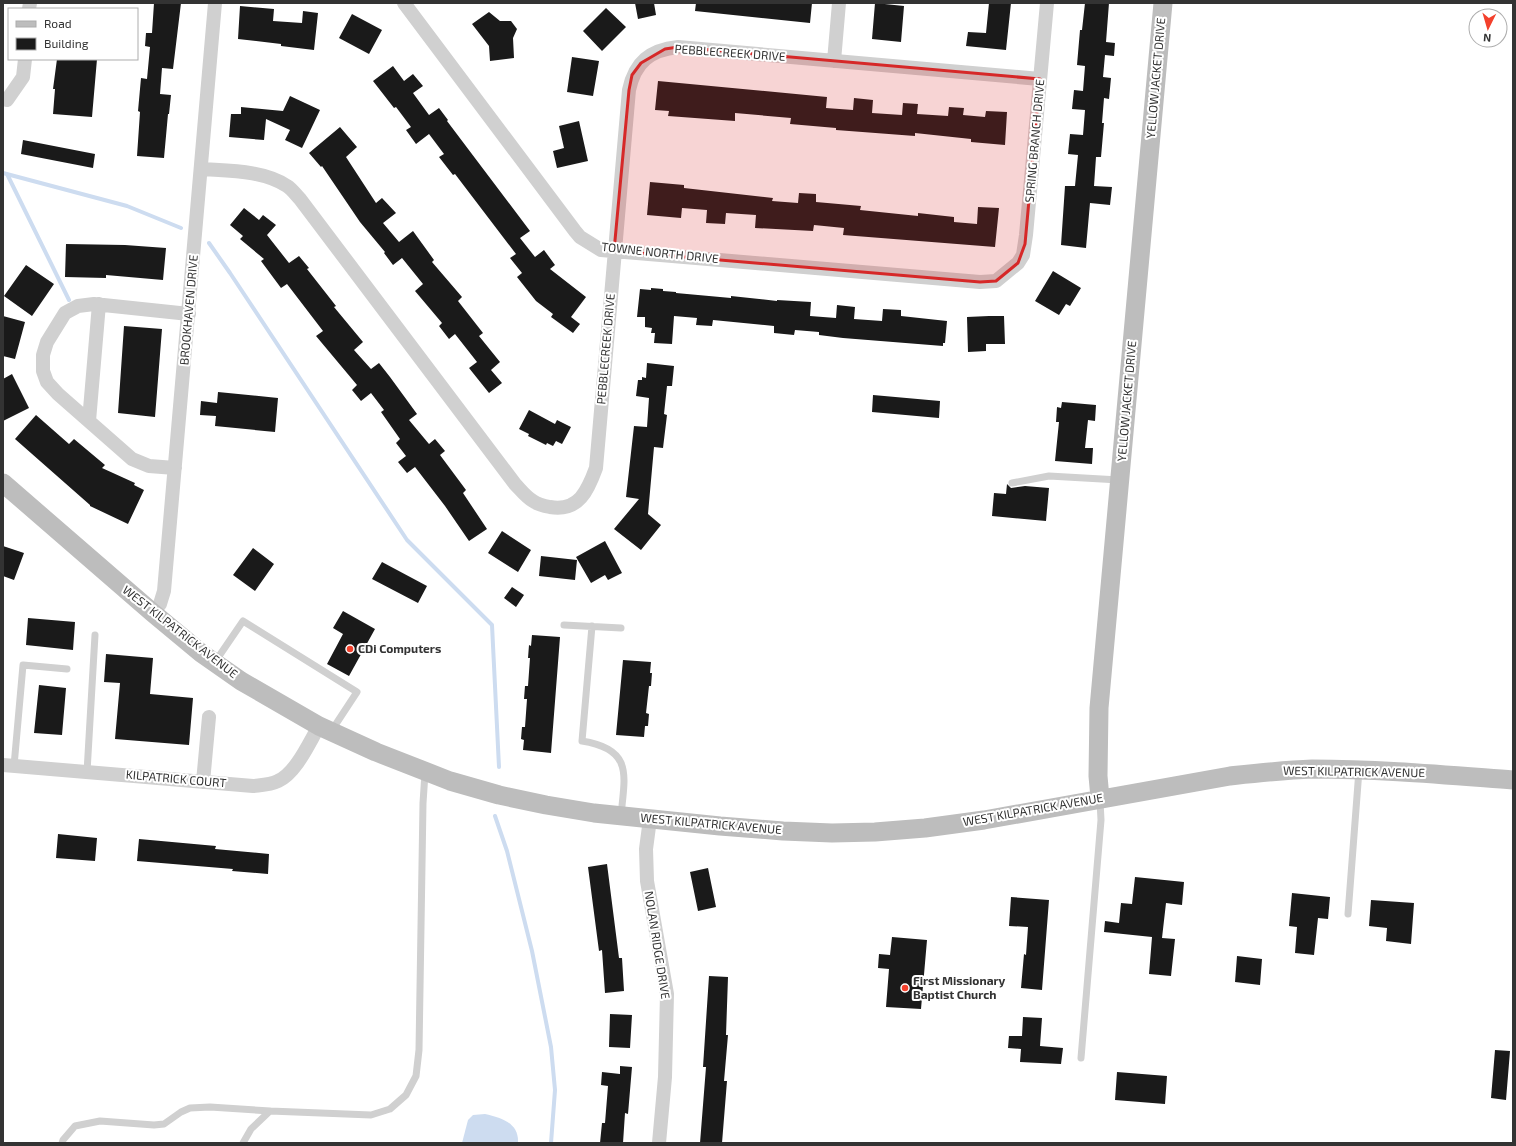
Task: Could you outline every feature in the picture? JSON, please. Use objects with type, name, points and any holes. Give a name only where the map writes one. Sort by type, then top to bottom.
[{"type":"main road","name":"YELLOW JACKET DRIVE","points":[[1100,798],[1098,776],[1099,708],[1163,3]]},
{"type":"main road","name":"WEST KILPATRICK AVENUE","points":[[3,484],[153,613],[241,681],[325,728],[376,752],[425,772],[469,786],[552,806],[621,816],[783,831],[832,833],[875,832],[925,828],[984,820],[1100,798],[1230,776],[1304,770],[1359,770],[1424,773],[1513,780]]},
{"type":"street","name":"BROOKHAVEN DRIVE","points":[[153,613],[160,604],[164,591],[215,3]]},
{"type":"street","name":"TOWNE NORTH DRIVE","points":[[404,3],[580,237],[601,250],[980,282],[996,281],[1008,273]]},
{"type":"street","points":[[834,61],[839,3]]},
{"type":"street","name":"SPRING BRANCH DRIVE","points":[[1008,273],[1023,255],[1025,244],[1047,3]]},
{"type":"street","name":"PEBBLECREEK DRIVE","points":[[201,169],[257,174],[287,186],[300,199],[515,484],[533,501],[558,508],[569,507],[580,500],[590,486],[596,468],[629,90],[632,75],[640,63],[652,55],[666,49],[678,47],[1040,79]]},
{"type":"street","points":[[7,100],[23,77],[25,60]]},
{"type":"street","points":[[89,421],[99,304]]},
{"type":"street","points":[[175,468],[149,466],[132,459],[58,394],[48,382],[43,371],[43,355],[47,342],[65,313],[78,306],[99,304],[189,314]]},
{"type":"street","points":[[203,782],[209,716]]},
{"type":"street","name":"KILPATRICK COURT","points":[[9,766],[253,786],[279,781],[290,772],[325,728]]},
{"type":"street","name":"NOLAN RIDGE DRIVE","points":[[650,819],[646,849],[647,881],[667,994],[666,1077],[659,1143]]},
{"type":"lane","points":[[1012,483],[1049,476],[1120,480]]},
{"type":"lane","points":[[215,662],[243,621],[357,692],[325,728]]},
{"type":"lane","points":[[564,624],[621,628]]},
{"type":"lane","points":[[592,626],[582,741],[596,743],[618,756],[623,767],[624,775],[621,816]]},
{"type":"lane","points":[[87,772],[95,635]]},
{"type":"lane","points":[[9,766],[23,666],[66,669]]},
{"type":"lane","points":[[1348,914],[1359,770]]},
{"type":"lane","points":[[62,1143],[75,1126],[100,1121],[154,1125],[164,1124],[181,1112],[190,1108],[210,1107],[371,1116],[390,1109],[406,1095],[416,1076],[419,1050],[423,803],[425,772]]},
{"type":"lane","points":[[1080,1058],[1101,820],[1100,798]]},
{"type":"lane","points":[[243,1143],[251,1129],[270,1111]]},
{"type":"highlighted area","points":[[678,47],[1040,79],[1025,244],[1018,263],[996,281],[980,282],[614,251],[629,90],[632,75],[641,63],[665,49]]},
{"type":"water","points":[[485,1114],[508,1122],[516,1131],[518,1143],[462,1143],[468,1120],[473,1115]]},
{"type":"building","points":[[154,3],[181,3],[173,69],[162,68],[160,94],[171,95],[164,158],[137,156],[140,112],[138,111],[141,78],[147,79],[150,47],[145,46],[146,33],[152,33]]},
{"type":"building","points":[[635,3],[654,3],[656,15],[638,19]]},
{"type":"building","points":[[696,3],[812,3],[810,23],[695,11]]},
{"type":"building","points":[[875,3],[904,6],[901,42],[872,39]]},
{"type":"building","points":[[989,3],[1011,3],[1006,50],[966,46],[968,32],[986,33]]},
{"type":"building","points":[[1085,3],[1109,3],[1106,42],[1115,43],[1114,56],[1105,55],[1103,77],[1111,78],[1109,99],[1104,98],[1102,123],[1104,123],[1101,157],[1096,157],[1094,186],[1112,187],[1110,205],[1090,203],[1086,248],[1061,245],[1065,186],[1075,186],[1078,155],[1068,154],[1070,134],[1083,135],[1085,110],[1072,109],[1074,90],[1083,91],[1085,66],[1077,65],[1080,30],[1082,30]]},
{"type":"building","points":[[240,6],[274,9],[273,21],[302,23],[303,11],[318,13],[314,50],[281,46],[281,44],[238,39]]},
{"type":"building","points":[[606,8],[626,27],[602,51],[583,31]]},
{"type":"building","points":[[489,12],[500,21],[511,21],[517,29],[513,38],[514,58],[490,61],[489,46],[472,24]]},
{"type":"building","points":[[352,14],[382,30],[369,54],[339,38]]},
{"type":"building","points":[[572,57],[599,61],[593,96],[567,92]]},
{"type":"building","points":[[57,60],[97,60],[92,117],[53,114],[55,89],[53,89]]},
{"type":"building","points":[[393,66],[404,81],[413,74],[423,86],[413,93],[429,115],[439,108],[448,120],[447,121],[530,231],[520,238],[535,257],[544,250],[555,265],[550,269],[586,297],[571,317],[580,324],[573,333],[551,317],[553,314],[536,301],[517,277],[522,273],[510,258],[516,254],[455,174],[453,175],[439,157],[444,154],[429,134],[416,144],[406,130],[411,127],[373,81]]},
{"type":"building","points":[[658,81],[827,97],[826,108],[853,110],[854,98],[873,100],[872,113],[902,115],[903,103],[918,104],[917,114],[948,116],[949,107],[964,108],[963,115],[985,117],[986,111],[1007,112],[1005,145],[971,142],[971,139],[915,133],[915,136],[836,130],[836,128],[790,124],[791,118],[735,113],[735,121],[668,116],[669,111],[655,110]]},
{"type":"building","points":[[290,96],[320,110],[302,148],[285,140],[290,130],[266,119],[264,140],[229,137],[231,114],[241,114],[241,107],[283,111]]},
{"type":"building","points":[[579,121],[588,161],[557,168],[553,151],[564,148],[559,126]]},
{"type":"building","points":[[340,127],[357,147],[346,157],[376,203],[382,198],[396,213],[383,223],[399,242],[413,231],[434,260],[432,262],[462,297],[458,301],[483,333],[479,336],[500,362],[491,370],[502,383],[489,393],[469,368],[477,362],[455,334],[449,339],[439,326],[442,323],[415,291],[423,284],[402,258],[393,265],[384,253],[385,252],[360,222],[322,166],[321,167],[309,153]]},
{"type":"building","points":[[23,140],[95,154],[93,168],[21,154]]},
{"type":"building","points":[[650,182],[684,185],[684,188],[773,198],[772,201],[798,203],[799,193],[816,194],[816,202],[861,206],[860,210],[918,216],[918,213],[954,217],[954,222],[977,224],[978,207],[999,208],[995,247],[843,235],[844,228],[814,225],[813,231],[755,228],[756,215],[726,213],[725,224],[706,223],[707,210],[682,208],[681,218],[647,215]]},
{"type":"building","points":[[244,208],[259,220],[263,215],[276,225],[267,235],[289,263],[299,256],[309,268],[307,269],[336,306],[334,307],[363,342],[354,350],[371,369],[379,363],[417,414],[409,420],[429,444],[435,439],[445,451],[440,455],[466,490],[463,493],[487,529],[469,541],[445,506],[415,467],[407,473],[398,462],[406,456],[396,443],[400,439],[381,412],[384,410],[371,393],[361,401],[352,390],[357,385],[316,336],[323,331],[287,284],[281,288],[261,261],[264,259],[240,239],[243,236],[230,225]]},
{"type":"building","points":[[66,244],[125,245],[166,248],[163,280],[106,275],[106,278],[65,277]]},
{"type":"building","points":[[26,265],[54,284],[32,316],[4,296]]},
{"type":"building","points":[[1053,271],[1081,288],[1070,306],[1066,304],[1059,315],[1035,301]]},
{"type":"building","points":[[651,288],[663,289],[663,291],[676,293],[731,298],[731,296],[777,301],[811,302],[810,316],[836,318],[837,305],[855,307],[854,319],[882,321],[883,309],[901,310],[901,316],[947,321],[945,343],[943,343],[943,346],[843,338],[819,335],[819,332],[795,330],[794,335],[774,333],[774,326],[713,320],[712,326],[696,325],[697,318],[674,316],[672,344],[654,343],[655,333],[651,333],[652,328],[645,327],[645,317],[637,317],[640,289],[651,290]]},
{"type":"building","points":[[3,316],[25,322],[15,359],[3,356]]},
{"type":"building","points":[[1004,316],[1005,344],[986,344],[986,351],[968,352],[967,317]]},
{"type":"building","points":[[124,326],[162,329],[155,417],[118,413]]},
{"type":"building","points":[[647,363],[674,366],[672,386],[667,386],[664,414],[667,415],[663,448],[654,447],[648,514],[661,525],[641,550],[614,529],[639,499],[626,497],[634,426],[647,427],[649,398],[636,396],[638,380],[642,380],[642,377],[646,378]]},
{"type":"building","points":[[12,374],[29,408],[3,421],[3,379]]},
{"type":"building","points":[[218,392],[278,398],[275,432],[215,426],[216,416],[200,415],[201,401],[217,403]]},
{"type":"building","points":[[873,395],[940,401],[939,418],[872,412]]},
{"type":"building","points":[[1062,402],[1096,405],[1095,421],[1088,420],[1085,448],[1093,448],[1092,464],[1055,461],[1059,422],[1056,422],[1057,407],[1061,408]]},
{"type":"building","points":[[529,410],[555,424],[557,420],[571,427],[562,444],[556,441],[553,446],[547,443],[546,445],[528,436],[529,434],[519,429]]},
{"type":"building","points":[[36,415],[69,444],[74,439],[105,465],[102,468],[135,483],[134,485],[144,490],[128,524],[90,506],[15,439]]},
{"type":"building","points":[[1007,484],[1011,488],[1025,486],[1049,488],[1046,521],[992,516],[994,493],[1006,494]]},
{"type":"building","points":[[502,531],[531,550],[518,572],[488,553]]},
{"type":"building","points":[[605,541],[622,573],[608,580],[605,575],[591,583],[576,557]]},
{"type":"building","points":[[3,546],[24,553],[14,580],[3,576]]},
{"type":"building","points":[[253,548],[274,564],[255,591],[233,575]]},
{"type":"building","points":[[541,556],[577,560],[575,580],[539,576]]},
{"type":"building","points":[[382,562],[427,586],[418,603],[372,579]]},
{"type":"building","points":[[512,587],[524,595],[516,607],[504,598]]},
{"type":"building","name":"CDi Computers","points":[[343,611],[375,629],[349,676],[327,664],[343,634],[333,628]]},
{"type":"building","points":[[28,618],[75,622],[73,650],[26,645]]},
{"type":"building","points":[[532,635],[560,637],[551,753],[523,750],[524,740],[521,739],[522,727],[525,727],[527,699],[524,699],[525,686],[528,686],[530,658],[528,658],[529,645],[531,646]]},
{"type":"building","points":[[106,654],[153,658],[150,694],[193,698],[189,745],[115,739],[120,683],[104,682]]},
{"type":"building","points":[[623,660],[651,662],[651,686],[649,686],[646,713],[649,714],[648,726],[645,726],[644,737],[616,735]]},
{"type":"building","points":[[39,685],[66,688],[62,735],[34,733]]},
{"type":"building","points":[[58,834],[97,838],[95,861],[56,858]]},
{"type":"building","points":[[139,839],[216,846],[215,849],[269,854],[268,874],[232,871],[233,869],[137,861]]},
{"type":"building","points":[[607,864],[619,958],[622,958],[624,991],[605,993],[602,950],[599,951],[588,867]]},
{"type":"building","points":[[708,868],[716,907],[698,911],[690,872]]},
{"type":"building","points":[[1135,877],[1184,882],[1182,905],[1166,903],[1162,938],[1175,939],[1171,976],[1149,974],[1152,937],[1104,932],[1105,921],[1119,923],[1121,903],[1132,904]]},
{"type":"building","points":[[1292,893],[1330,897],[1328,919],[1318,918],[1314,955],[1295,953],[1297,927],[1289,926]]},
{"type":"building","points":[[1011,897],[1049,900],[1042,990],[1021,988],[1024,954],[1026,955],[1028,927],[1009,926]]},
{"type":"building","points":[[1371,900],[1414,903],[1411,944],[1386,941],[1387,928],[1369,926]]},
{"type":"building","name":"First Missionary Baptist Church","points":[[892,937],[927,940],[921,1009],[886,1007],[889,969],[878,968],[879,954],[890,955]]},
{"type":"building","points":[[1237,956],[1262,959],[1260,985],[1235,982]]},
{"type":"building","points":[[709,976],[728,977],[726,1035],[728,1035],[724,1081],[727,1081],[722,1143],[700,1143],[706,1067],[703,1067]]},
{"type":"building","points":[[610,1014],[632,1015],[630,1048],[609,1047]]},
{"type":"building","points":[[1023,1017],[1042,1018],[1040,1046],[1063,1048],[1061,1064],[1020,1062],[1021,1049],[1008,1048],[1009,1036],[1022,1036]]},
{"type":"building","points":[[1495,1050],[1510,1051],[1506,1100],[1491,1098]]},
{"type":"building","points":[[620,1066],[632,1067],[628,1114],[625,1113],[623,1143],[600,1143],[602,1123],[605,1123],[608,1086],[601,1085],[602,1072],[620,1074]]},
{"type":"building","points":[[1117,1072],[1167,1076],[1165,1104],[1115,1100]]},
{"type":"waterway","points":[[3,173],[127,206],[181,228]]},
{"type":"waterway","points":[[7,174],[69,300]]},
{"type":"waterway","points":[[209,243],[407,540],[492,625],[499,767]]},
{"type":"waterway","points":[[495,816],[507,851],[532,951],[551,1047],[555,1090],[551,1143]]},
{"type":"place","name":"CDi Computers","points":[[350,649]]},
{"type":"place","name":"First Missionary Baptist Church","points":[[905,988]]}]
